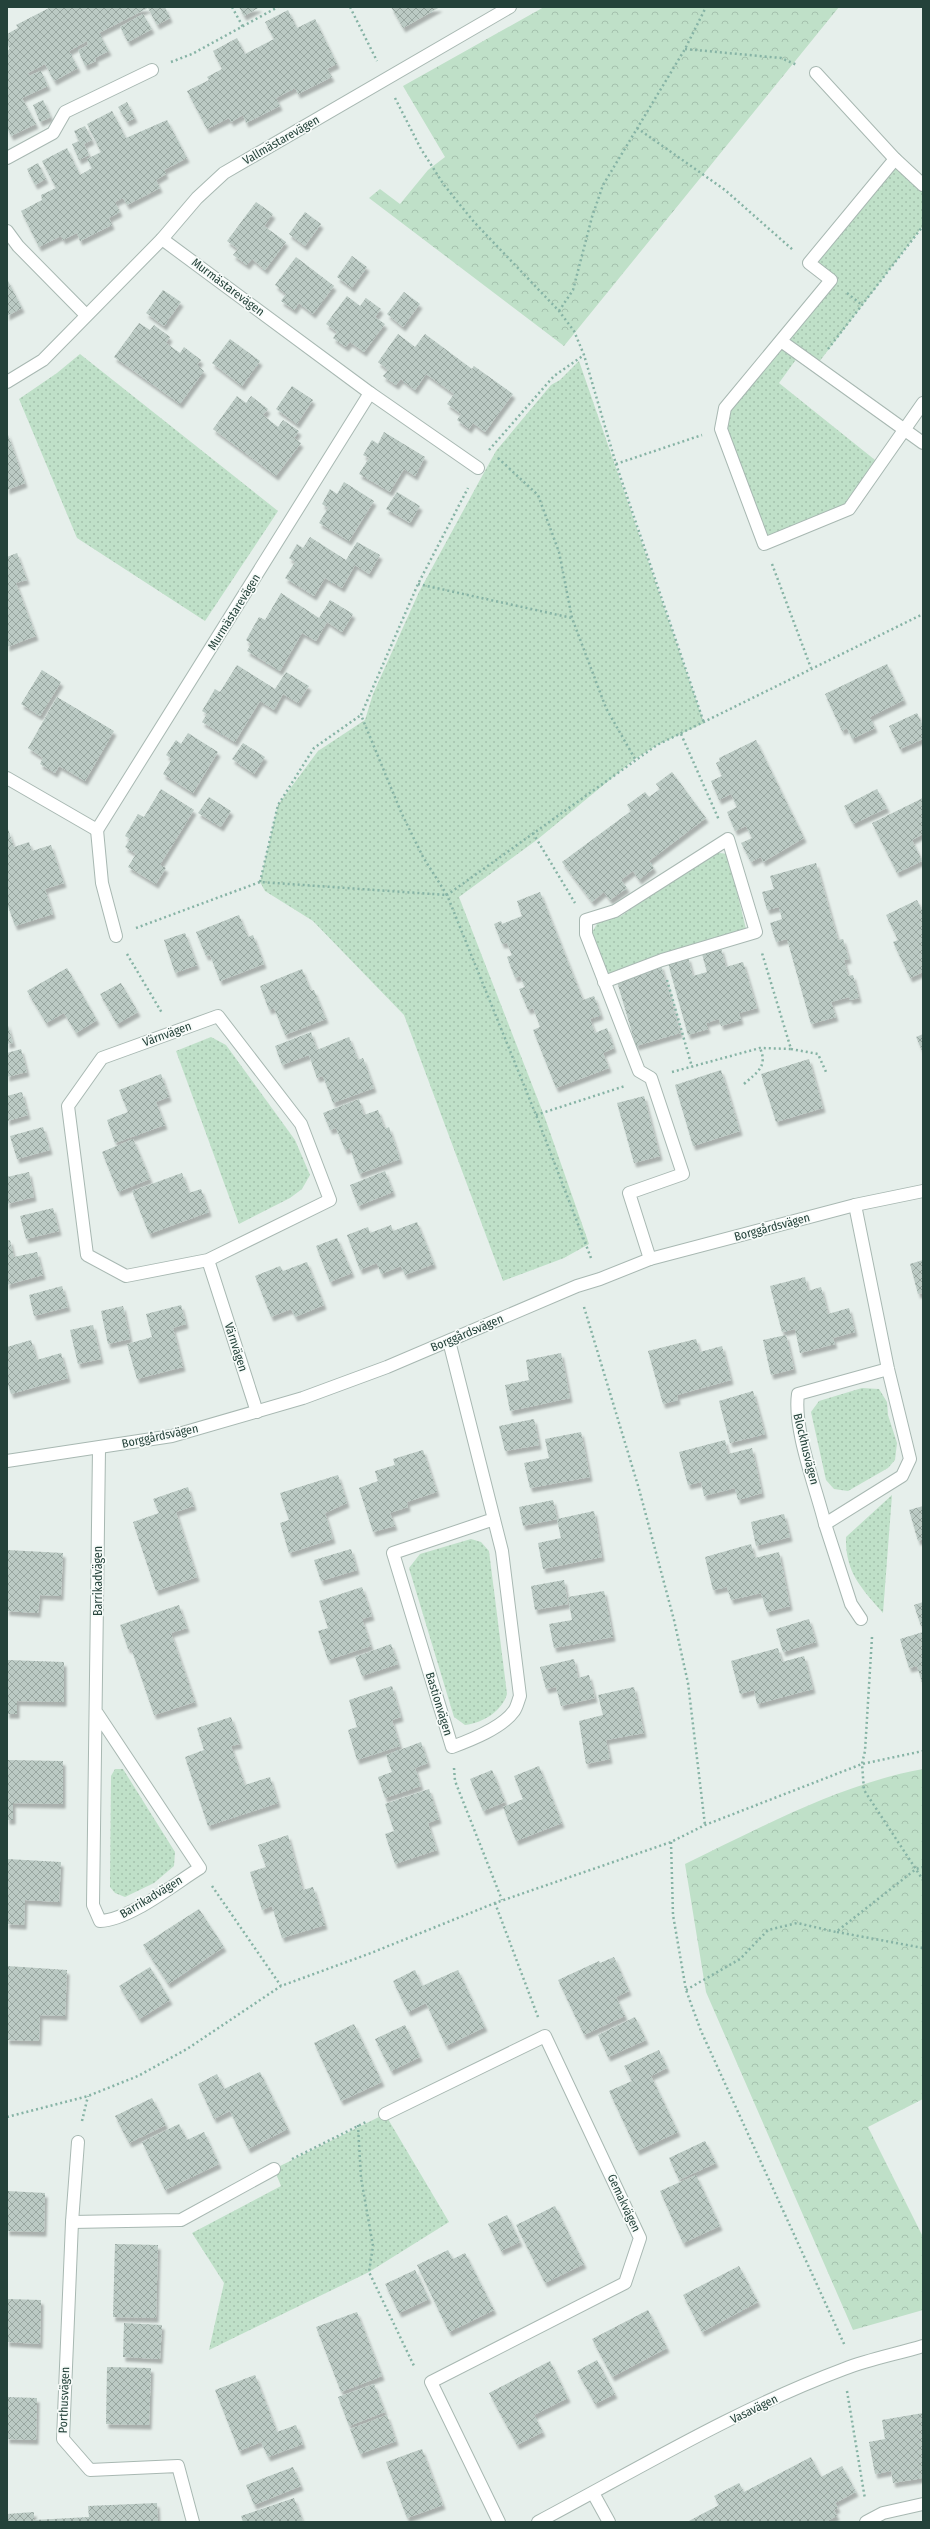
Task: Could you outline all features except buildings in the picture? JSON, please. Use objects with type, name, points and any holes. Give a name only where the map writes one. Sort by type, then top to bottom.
[{"type":"street","name":"Vallmästarevägen","points":[[7,382],[43,360],[162,239],[197,198],[224,174],[510,7]]},
{"type":"street","points":[[7,158],[53,133],[65,112],[152,70]]},
{"type":"street","points":[[816,73],[895,159],[923,184]]},
{"type":"street","points":[[895,159],[809,263],[831,280],[725,408],[721,429],[764,544],[849,510],[923,403]]},
{"type":"street","points":[[7,231],[18,246],[86,315]]},
{"type":"street","name":"Murmästarevägen","points":[[162,239],[370,393],[478,468]]},
{"type":"street","points":[[781,341],[923,443]]},
{"type":"street","name":"Murmästarevägen","points":[[98,830],[370,393]]},
{"type":"street","points":[[7,778],[98,830],[102,883],[116,936]]},
{"type":"street","points":[[604,982],[662,960],[756,932],[728,839],[615,911],[586,920],[586,934],[604,982],[640,1071],[651,1078],[683,1174],[629,1193],[650,1259]]},
{"type":"street","name":"Värnvägen","points":[[218,1016],[301,1124],[330,1200],[208,1260],[126,1276],[87,1256],[68,1106],[102,1058],[173,1031],[218,1016]]},
{"type":"street","name":"Borggårdsvägen","points":[[7,1461],[172,1436],[257,1412],[310,1396],[449,1341],[576,1286],[650,1259],[855,1205],[923,1191]]},
{"type":"street","points":[[825,1524],[902,1476],[910,1459],[888,1369],[855,1205]]},
{"type":"street","name":"Värnvägen","points":[[208,1260],[257,1412]]},
{"type":"street","name":"Bastionvägen","points":[[449,1341],[494,1519],[502,1551],[520,1696],[514,1711],[478,1738],[452,1747],[393,1553],[494,1519]]},
{"type":"street","name":"Blockhusvägen","points":[[861,1619],[851,1604],[825,1524],[799,1425],[796,1408],[798,1394],[888,1369]]},
{"type":"street","name":"Barrikadvägen","points":[[99,1448],[97,1713],[93,1905],[95,1914],[100,1921],[118,1917],[200,1868]]},
{"type":"street","points":[[97,1713],[200,1868]]},
{"type":"street","points":[[385,2114],[546,2036]]},
{"type":"street","name":"Gemakvägen","points":[[431,2382],[624,2283],[640,2238],[546,2036]]},
{"type":"street","name":"Porthusvägen","points":[[78,2142],[72,2222],[63,2439],[90,2470],[178,2466],[193,2522]]},
{"type":"street","points":[[72,2222],[181,2220],[274,2169]]},
{"type":"street","name":"Vasavägen","points":[[538,2522],[682,2444],[789,2392],[849,2367],[923,2346]]},
{"type":"street","points":[[431,2382],[499,2522]]},
{"type":"street","points":[[594,2493],[609,2522]]},
{"type":"street","points":[[867,2521],[883,2513],[923,2504]]},
{"type":"path","points":[[232,7],[243,27]]},
{"type":"path","points":[[152,70],[192,54],[278,7]]},
{"type":"path","points":[[350,7],[421,149],[444,185],[474,222],[559,310],[574,331],[584,355],[616,464],[704,723]]},
{"type":"path","points":[[559,310],[573,290],[592,216],[603,185],[685,49],[706,7]]},
{"type":"path","points":[[685,49],[781,58],[816,73]]},
{"type":"path","points":[[637,128],[725,190],[809,263]]},
{"type":"path","points":[[816,366],[923,226]]},
{"type":"path","points":[[260,882],[278,805],[314,748],[361,715],[418,584],[478,468],[489,450],[554,376],[584,355]]},
{"type":"path","points":[[616,464],[721,429]]},
{"type":"path","points":[[489,450],[538,495],[559,552],[572,618],[606,708],[636,759]]},
{"type":"path","points":[[764,544],[811,668]]},
{"type":"path","points":[[418,584],[572,618]]},
{"type":"path","points":[[173,1031],[116,936],[260,882],[447,895],[423,857],[401,812],[361,715]]},
{"type":"path","points":[[680,734],[728,839]]},
{"type":"path","points":[[533,833],[586,920]]},
{"type":"path","points":[[756,932],[791,1049]]},
{"type":"path","points":[[662,960],[692,1067]]},
{"type":"path","points":[[744,1084],[763,1065],[764,1058],[760,1048]]},
{"type":"path","points":[[536,1115],[651,1078],[760,1048],[791,1049],[818,1054],[826,1072]]},
{"type":"path","points":[[576,1286],[611,1390],[674,1620],[688,1682],[706,1825]]},
{"type":"path","points":[[861,1619],[873,1638],[866,1751],[862,1764],[864,1790],[923,1880]]},
{"type":"path","points":[[452,1747],[455,1781],[502,1900]]},
{"type":"path","points":[[7,2117],[88,2096],[138,2076],[187,2049],[281,1986],[371,1953],[502,1900],[671,1842],[706,1825],[862,1764],[923,1751]]},
{"type":"path","points":[[671,1842],[673,1915],[686,1990],[701,2031],[849,2367],[867,2521]]},
{"type":"path","points":[[836,1932],[916,1869],[923,1867]]},
{"type":"path","points":[[200,1868],[281,1986]]},
{"type":"path","points":[[495,1903],[546,2036]]},
{"type":"path","points":[[686,1990],[740,1959],[768,1930],[797,1923],[836,1932],[923,1948]]},
{"type":"path","points":[[78,2142],[88,2096]]},
{"type":"path","points":[[274,2169],[358,2126],[385,2114]]},
{"type":"path","points":[[358,2126],[361,2178],[373,2246],[369,2272],[418,2376],[431,2382]]},
{"type":"green space","points":[[544,7],[839,7],[564,346],[369,198],[380,189],[400,204],[428,170],[445,157],[403,86]]},
{"type":"green space","points":[[895,159],[923,185],[923,226],[816,366],[800,354],[779,383],[880,464],[849,509],[764,544],[721,429],[725,408],[831,281],[809,263]]},
{"type":"green space","points":[[80,354],[278,511],[205,621],[77,538],[19,399],[57,373]]},
{"type":"green space","points":[[579,361],[704,723],[657,745],[635,759],[538,839],[459,897],[545,1118],[589,1244],[564,1258],[503,1281],[404,1015],[313,921],[265,891],[260,882],[278,805],[318,751],[365,720],[373,694],[419,592],[496,451],[551,385],[560,380]]},
{"type":"green space","points":[[712,852],[728,854],[746,929],[608,979],[590,936],[598,922],[621,916]]},
{"type":"green space","points":[[211,1037],[226,1045],[295,1140],[310,1175],[302,1189],[290,1198],[239,1224],[176,1051]]},
{"type":"green space","points":[[862,1388],[879,1389],[887,1402],[888,1415],[897,1443],[895,1460],[888,1468],[848,1491],[834,1489],[826,1480],[811,1412],[819,1401]]},
{"type":"green space","points":[[892,1495],[883,1613],[861,1587],[851,1570],[846,1549],[846,1537]]},
{"type":"green space","points":[[471,1539],[481,1542],[489,1551],[507,1694],[501,1706],[491,1715],[478,1722],[465,1725],[454,1717],[409,1568],[420,1554]]},
{"type":"green space","points":[[115,1769],[123,1769],[175,1852],[174,1866],[154,1883],[125,1897],[115,1893],[110,1887],[111,1776]]},
{"type":"green space","points":[[923,1769],[923,2099],[868,2127],[923,2237],[923,2310],[853,2330],[706,1992],[685,1864],[771,1822],[831,1796],[861,1785]]},
{"type":"green space","points":[[385,2114],[449,2222],[369,2272],[209,2350],[224,2283],[192,2233],[281,2186],[274,2169]]}]
